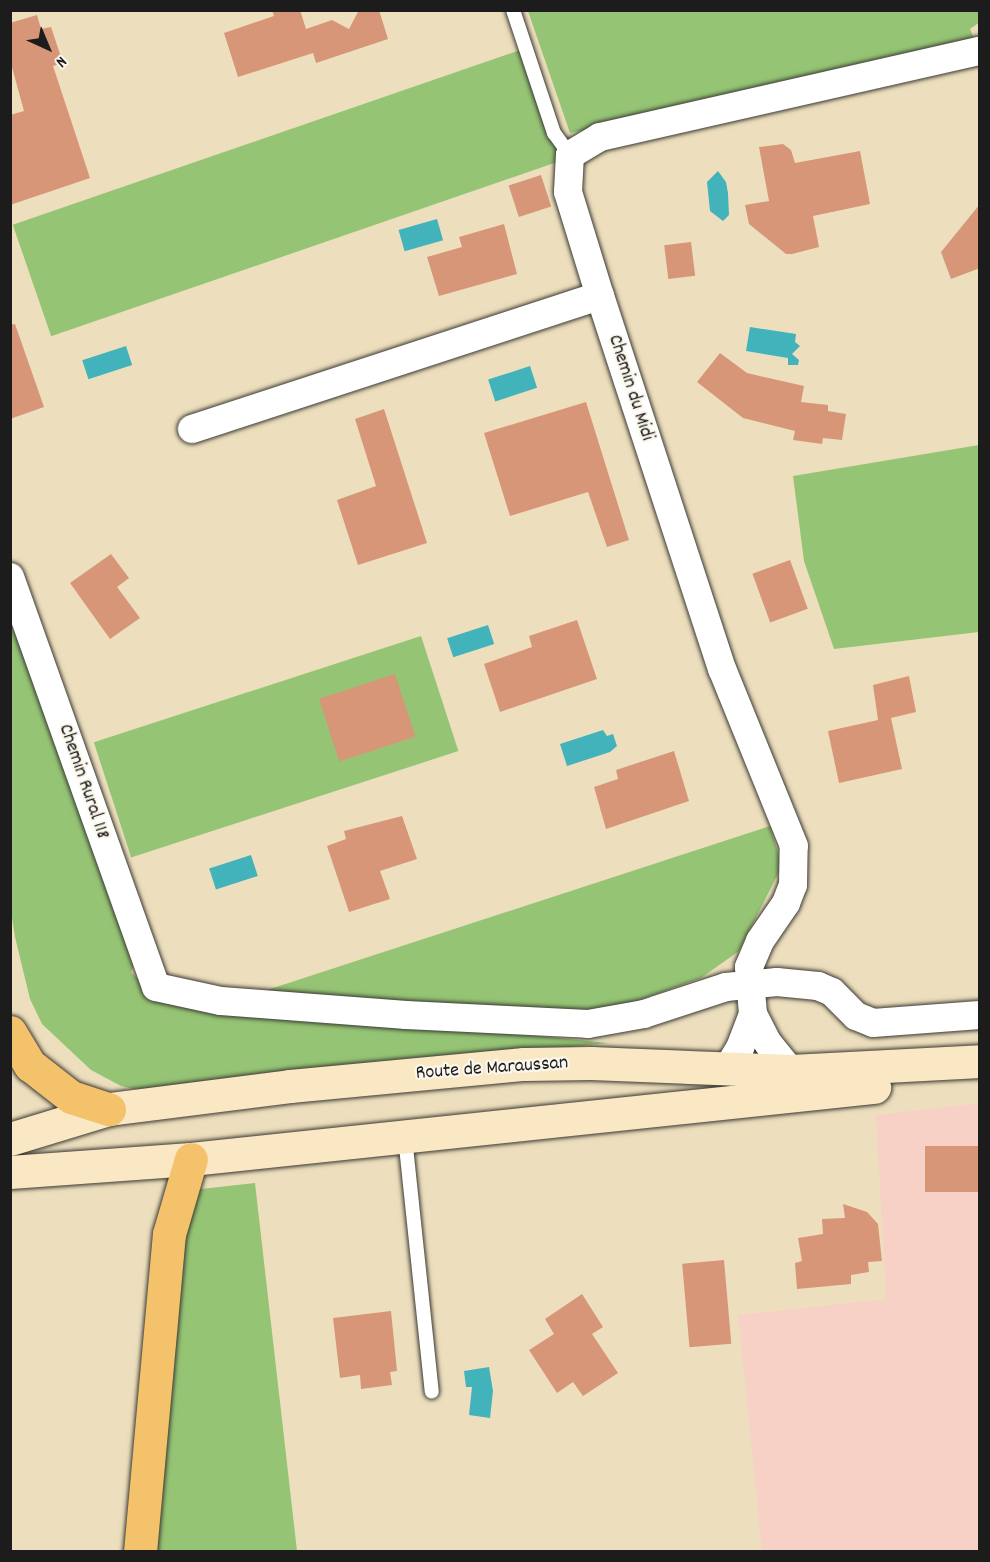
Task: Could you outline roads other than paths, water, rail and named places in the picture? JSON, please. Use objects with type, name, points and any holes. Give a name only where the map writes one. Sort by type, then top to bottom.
[{"type":"highway","points":[[10,1032],[30,1065],[71,1097],[109,1110]]},
{"type":"highway","points":[[140,1551],[168,1234],[191,1159]]},
{"type":"main road","name":"Route de Maraussan","points":[[10,1139],[109,1110],[290,1086],[524,1064],[630,1064],[726,1071],[790,1071],[980,1061]]},
{"type":"main road","points":[[10,1172],[191,1159],[980,1075]]},
{"type":"street","points":[[570,155],[600,136],[980,51]]},
{"type":"street","name":"Chemin du Midi","points":[[570,155],[568,192],[600,296],[722,669],[794,846],[793,885],[786,903],[760,941],[749,967],[748,983],[753,1014]]},
{"type":"street","points":[[192,429],[600,296]]},
{"type":"street","name":"Chemin Rural 118","points":[[10,577],[156,987],[221,1001],[588,1024],[644,1014],[726,987],[748,983]]},
{"type":"street","points":[[748,983],[818,986],[832,992],[856,1016],[873,1023],[980,1015]]},
{"type":"street","points":[[726,1071],[740,1048],[753,1014]]},
{"type":"street","points":[[753,1014],[768,1043],[790,1071]]},
{"type":"lane","points":[[513,10],[554,133],[570,155]]},
{"type":"lane","points":[[405,1137],[432,1392]]},
{"type":"water","points":[[718,171],[726,182],[728,193],[729,215],[723,221],[710,211],[707,182]]},
{"type":"water","points":[[437,219],[443,240],[405,251],[399,230]]},
{"type":"water","points":[[750,327],[796,334],[795,342],[800,346],[792,354],[799,360],[798,365],[788,365],[788,358],[746,351]]},
{"type":"water","points":[[126,346],[132,365],[88,379],[82,360]]},
{"type":"water","points":[[530,366],[537,388],[495,401],[488,380]]},
{"type":"water","points":[[488,625],[494,644],[453,657],[447,638]]},
{"type":"water","points":[[603,730],[607,736],[613,734],[617,746],[610,752],[567,766],[560,744]]},
{"type":"water","points":[[251,855],[258,876],[216,890],[209,869]]},
{"type":"water","points":[[489,1367],[493,1391],[490,1418],[469,1415],[472,1387],[466,1387],[464,1371]]}]
